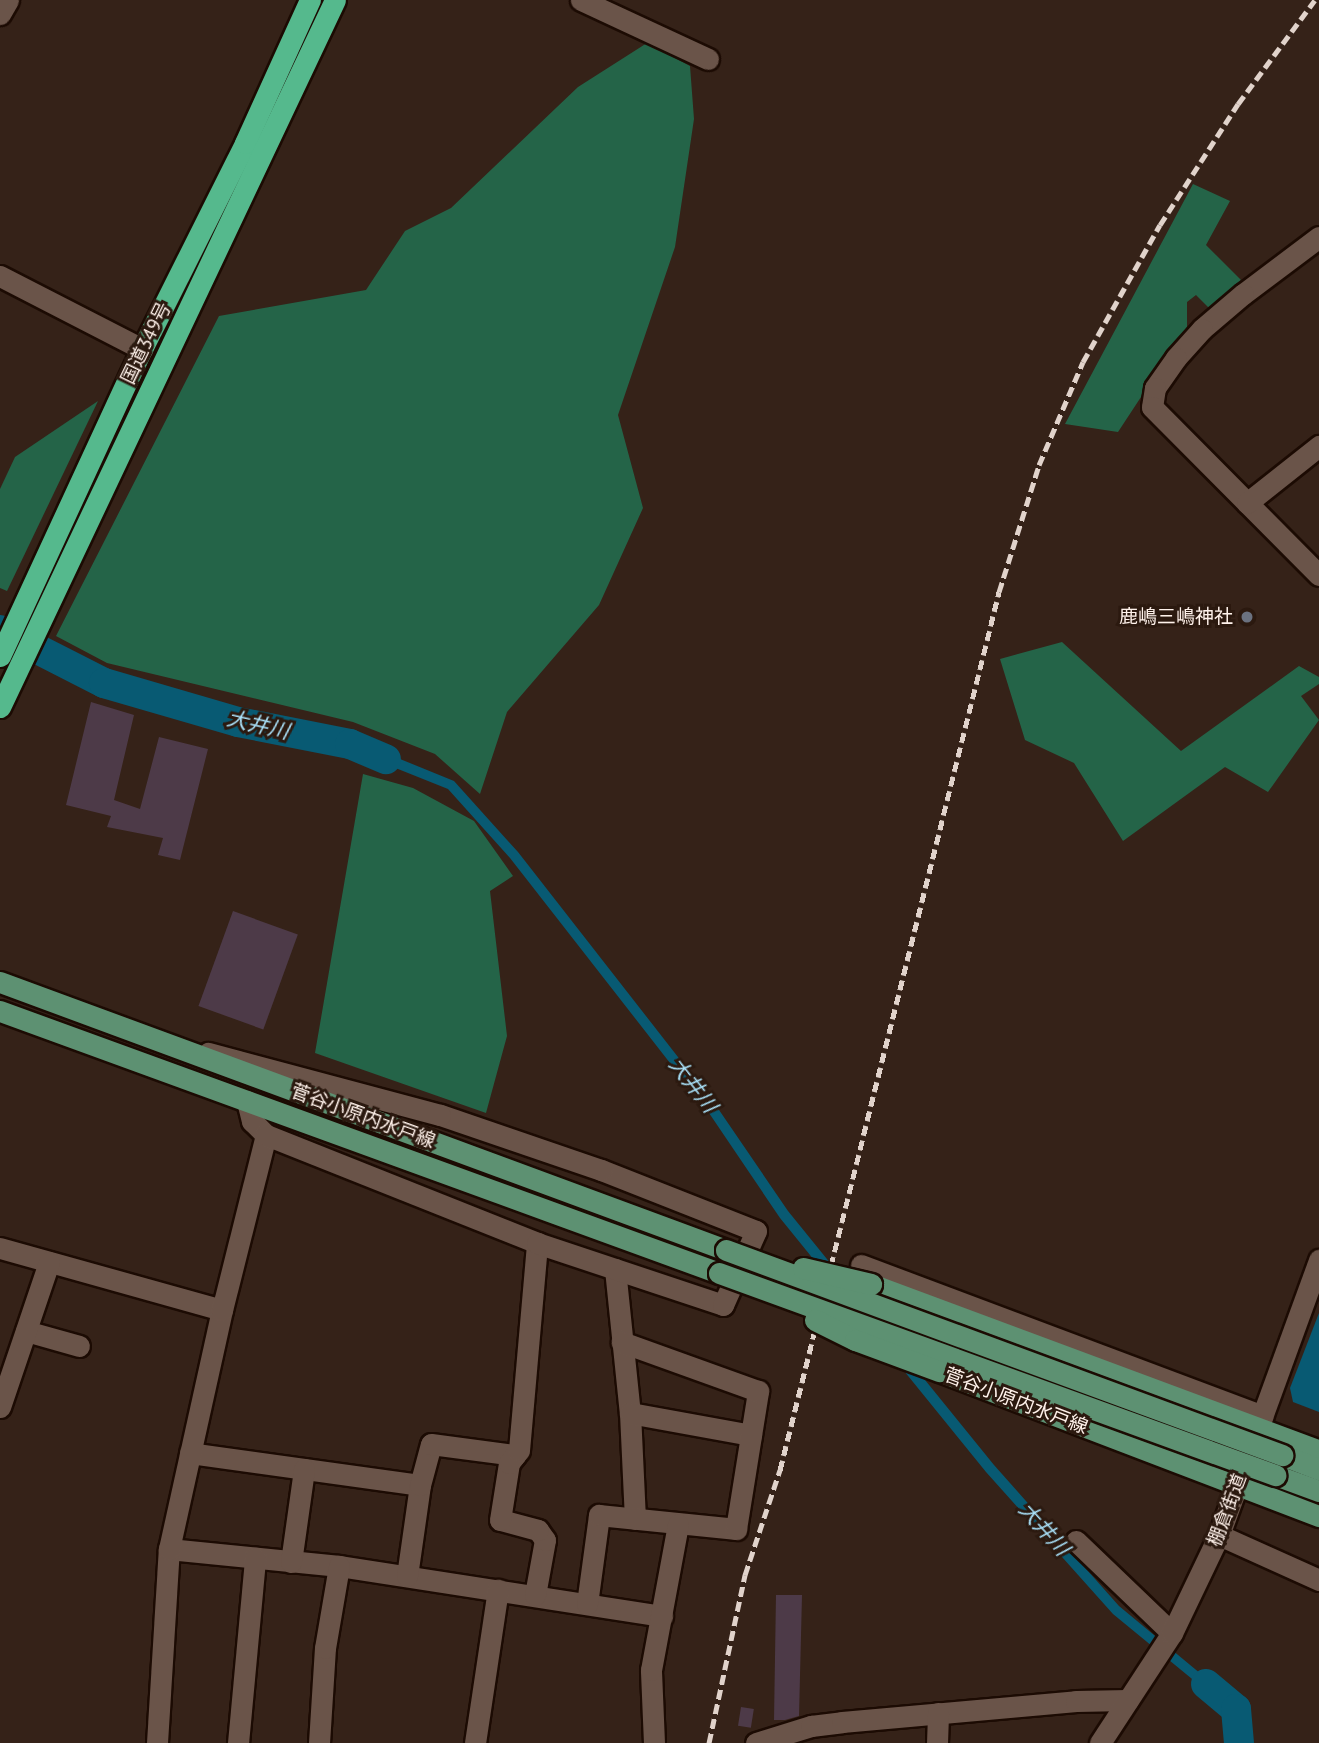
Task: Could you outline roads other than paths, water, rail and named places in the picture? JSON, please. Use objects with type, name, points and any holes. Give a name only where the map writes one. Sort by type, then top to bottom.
[{"type":"highway","name":"国道349号","points":[[0,656],[142,349],[245,143],[310,0]]},
{"type":"highway","name":"国道349号","points":[[0,707],[335,0]]},
{"type":"main road","name":"菅谷小原内水戸線","points":[[0,982],[726,1250],[1279,1465],[1319,1491]]},
{"type":"main road","name":"菅谷小原内水戸線","points":[[0,1012],[719,1273],[1279,1465],[1319,1469]]},
{"type":"main road","name":"菅谷小原内水戸線","points":[[726,1250],[871,1284],[1260,1423],[1319,1451]]},
{"type":"main road","name":"菅谷小原内水戸線","points":[[719,1273],[855,1340],[1319,1516]]},
{"type":"street","points":[[0,14],[8,0]]},
{"type":"street","points":[[581,0],[708,59]]},
{"type":"street","points":[[1319,237],[1243,293],[1202,329],[1176,358],[1155,388],[1152,407],[1319,575]]},
{"type":"street","points":[[0,276],[142,349]]},
{"type":"street","points":[[1247,503],[1319,446]]},
{"type":"street","points":[[181,1049],[223,1054],[440,1115],[600,1170],[756,1231],[723,1305],[537,1243],[266,1135],[252,1121],[247,1101]]},
{"type":"street","points":[[157,1743],[169,1549],[222,1310],[266,1135]]},
{"type":"street","points":[[535,1595],[545,1540],[538,1530],[500,1520],[509,1463],[519,1450],[537,1243]]},
{"type":"street","points":[[0,1248],[222,1310]]},
{"type":"street","name":"棚倉街道","points":[[1100,1743],[1170,1636],[1219,1535],[1319,1260]]},
{"type":"street","points":[[0,1406],[9,1350],[26,1331],[49,1262]]},
{"type":"street","points":[[860,1265],[1260,1423]]},
{"type":"street","points":[[615,1269],[631,1413],[635,1520]]},
{"type":"street","points":[[26,1331],[79,1346]]},
{"type":"street","points":[[587,1604],[599,1516],[736,1529],[758,1391],[622,1342]]},
{"type":"street","points":[[631,1413],[751,1435]]},
{"type":"street","points":[[407,1576],[420,1485],[431,1444],[515,1455]]},
{"type":"street","points":[[190,1453],[420,1485]]},
{"type":"street","points":[[292,1562],[304,1469]]},
{"type":"street","points":[[654,1743],[651,1670],[678,1524]]},
{"type":"street","points":[[1219,1535],[1319,1580]]},
{"type":"street","points":[[1076,1541],[1170,1636]]},
{"type":"street","points":[[169,1549],[339,1566],[662,1616]]},
{"type":"street","points":[[238,1743],[255,1558]]},
{"type":"street","points":[[319,1743],[326,1648],[339,1566]]},
{"type":"street","points":[[475,1743],[498,1590]]},
{"type":"street","points":[[756,1743],[811,1726],[842,1732],[938,1713],[1128,1700]]},
{"type":"street","points":[[937,1743],[938,1713]]},
{"type":"water","points":[[351,739],[454,781],[518,852],[717,1107],[788,1211],[994,1465],[1119,1606],[1242,1708],[1231,1711],[1113,1614],[986,1472],[780,1218],[709,1113],[510,858],[448,789],[348,749]]},
{"type":"water","points":[[1319,1313],[1319,1412],[1293,1402],[1290,1388]]},
{"type":"waterway","name":"大井川","points":[[0,630],[104,683],[238,722],[350,744],[386,759]]},
{"type":"waterway","name":"大井川","points":[[1206,1684],[1236,1709],[1239,1743]]},
{"type":"railway","points":[[709,1743],[745,1575],[780,1470],[999,592],[1039,465],[1083,362],[1160,225],[1238,104],[1315,0]]},
{"type":"place","name":"鹿嶋三嶋神社","points":[[1247,617]]}]
